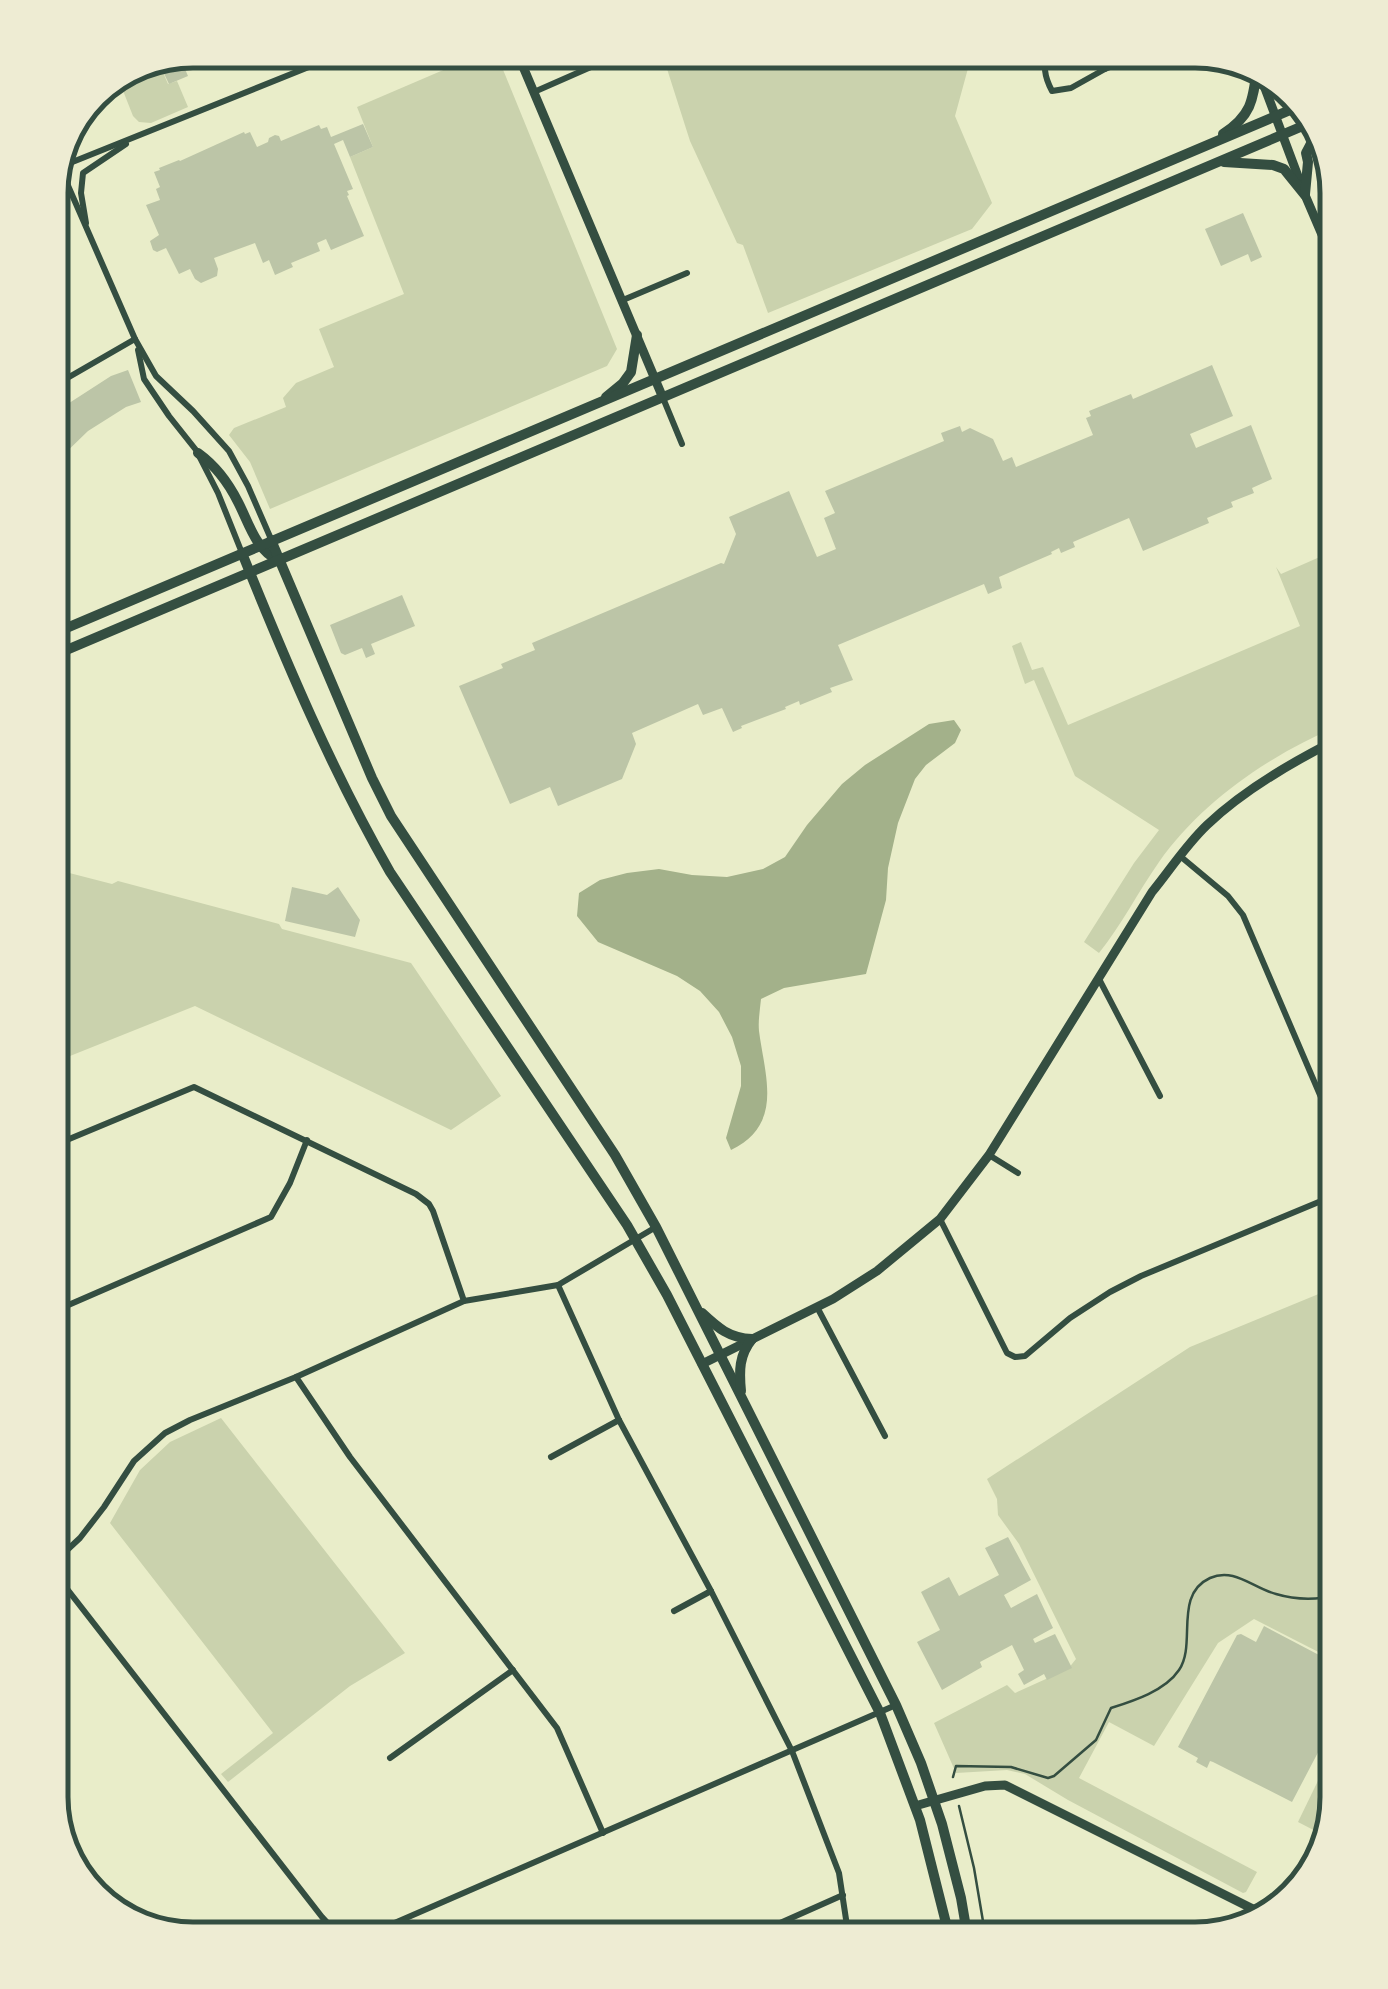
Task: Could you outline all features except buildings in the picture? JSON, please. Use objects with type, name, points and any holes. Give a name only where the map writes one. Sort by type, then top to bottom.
[{"type":"main road","points":[[1203,147],[1234,128],[1246,114],[1253,101],[1255,83]]},
{"type":"main road","points":[[68,627],[1289,110]]},
{"type":"main road","points":[[68,649],[1302,127]]},
{"type":"main road","points":[[1305,195],[1306,153],[1311,144]]},
{"type":"main road","points":[[1220,162],[1273,164],[1284,169],[1305,195]]},
{"type":"main road","points":[[602,401],[632,372],[637,335]]},
{"type":"main road","points":[[198,453],[224,478],[260,545],[279,560]]},
{"type":"main road","points":[[271,540],[391,816],[616,1155],[742,1397],[896,1705],[934,1800],[965,1922]]},
{"type":"main road","points":[[242,553],[344,790],[366,832],[636,1238],[702,1364],[880,1713],[915,1806],[946,1922]]},
{"type":"main road","points":[[697,1309],[723,1332],[752,1338]]},
{"type":"main road","points":[[742,1397],[740,1366],[744,1349],[752,1338]]},
{"type":"street","points":[[72,161],[307,68]]},
{"type":"street","points":[[524,68],[682,444]]},
{"type":"street","points":[[534,92],[589,68]]},
{"type":"street","points":[[1045,68],[1052,90],[1071,88],[1105,69]]},
{"type":"street","points":[[1266,89],[1320,229]]},
{"type":"street","points":[[88,234],[81,193],[83,173],[136,138]]},
{"type":"street","points":[[68,185],[135,339],[156,376],[229,451],[271,540]]},
{"type":"street","points":[[623,300],[687,273]]},
{"type":"street","points":[[68,378],[135,339]]},
{"type":"street","points":[[135,339],[144,379],[198,453],[242,553]]},
{"type":"street","points":[[702,1364],[817,1307],[877,1271],[940,1219],[989,1155],[1152,892],[1180,856],[1206,826],[1242,796],[1320,748]]},
{"type":"street","points":[[1180,856],[1228,896],[1243,915],[1320,1096]]},
{"type":"street","points":[[1099,978],[1160,1096]]},
{"type":"street","points":[[68,1140],[194,1087],[416,1194],[429,1204],[464,1302]]},
{"type":"street","points":[[68,1305],[270,1217],[290,1183],[307,1140]]},
{"type":"street","points":[[989,1155],[1018,1174]]},
{"type":"street","points":[[940,1219],[1007,1353],[1015,1358],[1025,1356],[1070,1318],[1110,1292],[1320,1202]]},
{"type":"street","points":[[68,1549],[104,1507],[134,1462],[165,1433],[464,1302],[558,1285],[656,1226]]},
{"type":"street","points":[[558,1285],[620,1420],[792,1751],[839,1874],[847,1922]]},
{"type":"street","points":[[817,1307],[886,1436]]},
{"type":"street","points":[[296,1377],[350,1457],[557,1728],[603,1833]]},
{"type":"street","points":[[551,1457],[620,1420]]},
{"type":"street","points":[[68,1589],[327,1921]]},
{"type":"street","points":[[674,1611],[712,1591]]},
{"type":"street","points":[[390,1758],[513,1670]]},
{"type":"street","points":[[398,1921],[896,1705]]},
{"type":"street","points":[[915,1806],[985,1786],[1005,1785],[1252,1908]]},
{"type":"street","points":[[784,1922],[843,1896]]},
{"type":"path","points":[[953,1777],[956,1766],[1011,1766],[1048,1778],[1054,1776],[1096,1740],[1111,1708],[1152,1692],[1181,1668],[1190,1603],[1194,1591],[1204,1581],[1232,1575],[1280,1595],[1320,1598]]},
{"type":"path","points":[[959,1806],[983,1922]]},
{"type":"shaded area","points":[[448,68],[502,68],[617,349],[607,366],[270,509],[250,462],[229,435],[234,428],[286,407],[283,398],[296,383],[334,367],[319,329],[404,294],[350,157],[373,147],[357,107]]},
{"type":"shaded area","points":[[667,68],[968,68],[955,116],[992,203],[972,229],[768,313],[743,245],[737,243],[690,141]]},
{"type":"shaded area","points":[[163,72],[168,84],[177,81],[188,107],[151,123],[139,122],[122,89]]},
{"type":"shaded area","points":[[1320,557],[1320,735],[1239,782],[1196,819],[1159,862],[1099,953],[1084,942],[1159,830],[1075,776],[1034,680],[1025,684],[1012,646],[1021,642],[1032,670],[1043,667],[1068,725],[1300,626],[1276,567],[1281,574]]},
{"type":"shaded area","points":[[954,720],[961,730],[955,743],[926,765],[915,779],[898,823],[886,900],[866,974],[784,988],[761,999],[759,1027],[767,1082],[765,1113],[748,1139],[731,1150],[726,1138],[741,1086],[741,1066],[719,1012],[700,991],[677,976],[598,942],[577,916],[579,893],[600,880],[627,873],[659,869],[727,877],[763,869],[785,857],[842,784],[865,765],[929,724]]},
{"type":"shaded area","points":[[68,873],[112,884],[118,881],[411,963],[501,1096],[451,1130],[195,1006],[68,1057]]},
{"type":"shaded area","points":[[1320,1293],[1320,1653],[1254,1619],[1218,1643],[1154,1746],[1109,1722],[1079,1778],[1257,1872],[1243,1893],[1025,1774],[1007,1770],[956,1773],[934,1723],[1007,1685],[1015,1693],[1068,1669],[1076,1659],[1019,1544],[998,1515],[997,1499],[987,1479],[1190,1347]]},
{"type":"shaded area","points":[[221,1418],[405,1653],[350,1686],[228,1782],[221,1774],[273,1733],[110,1523],[140,1470],[170,1442]]},
{"type":"shaded area","points":[[1320,1777],[1315,1831],[1298,1822]]}]
